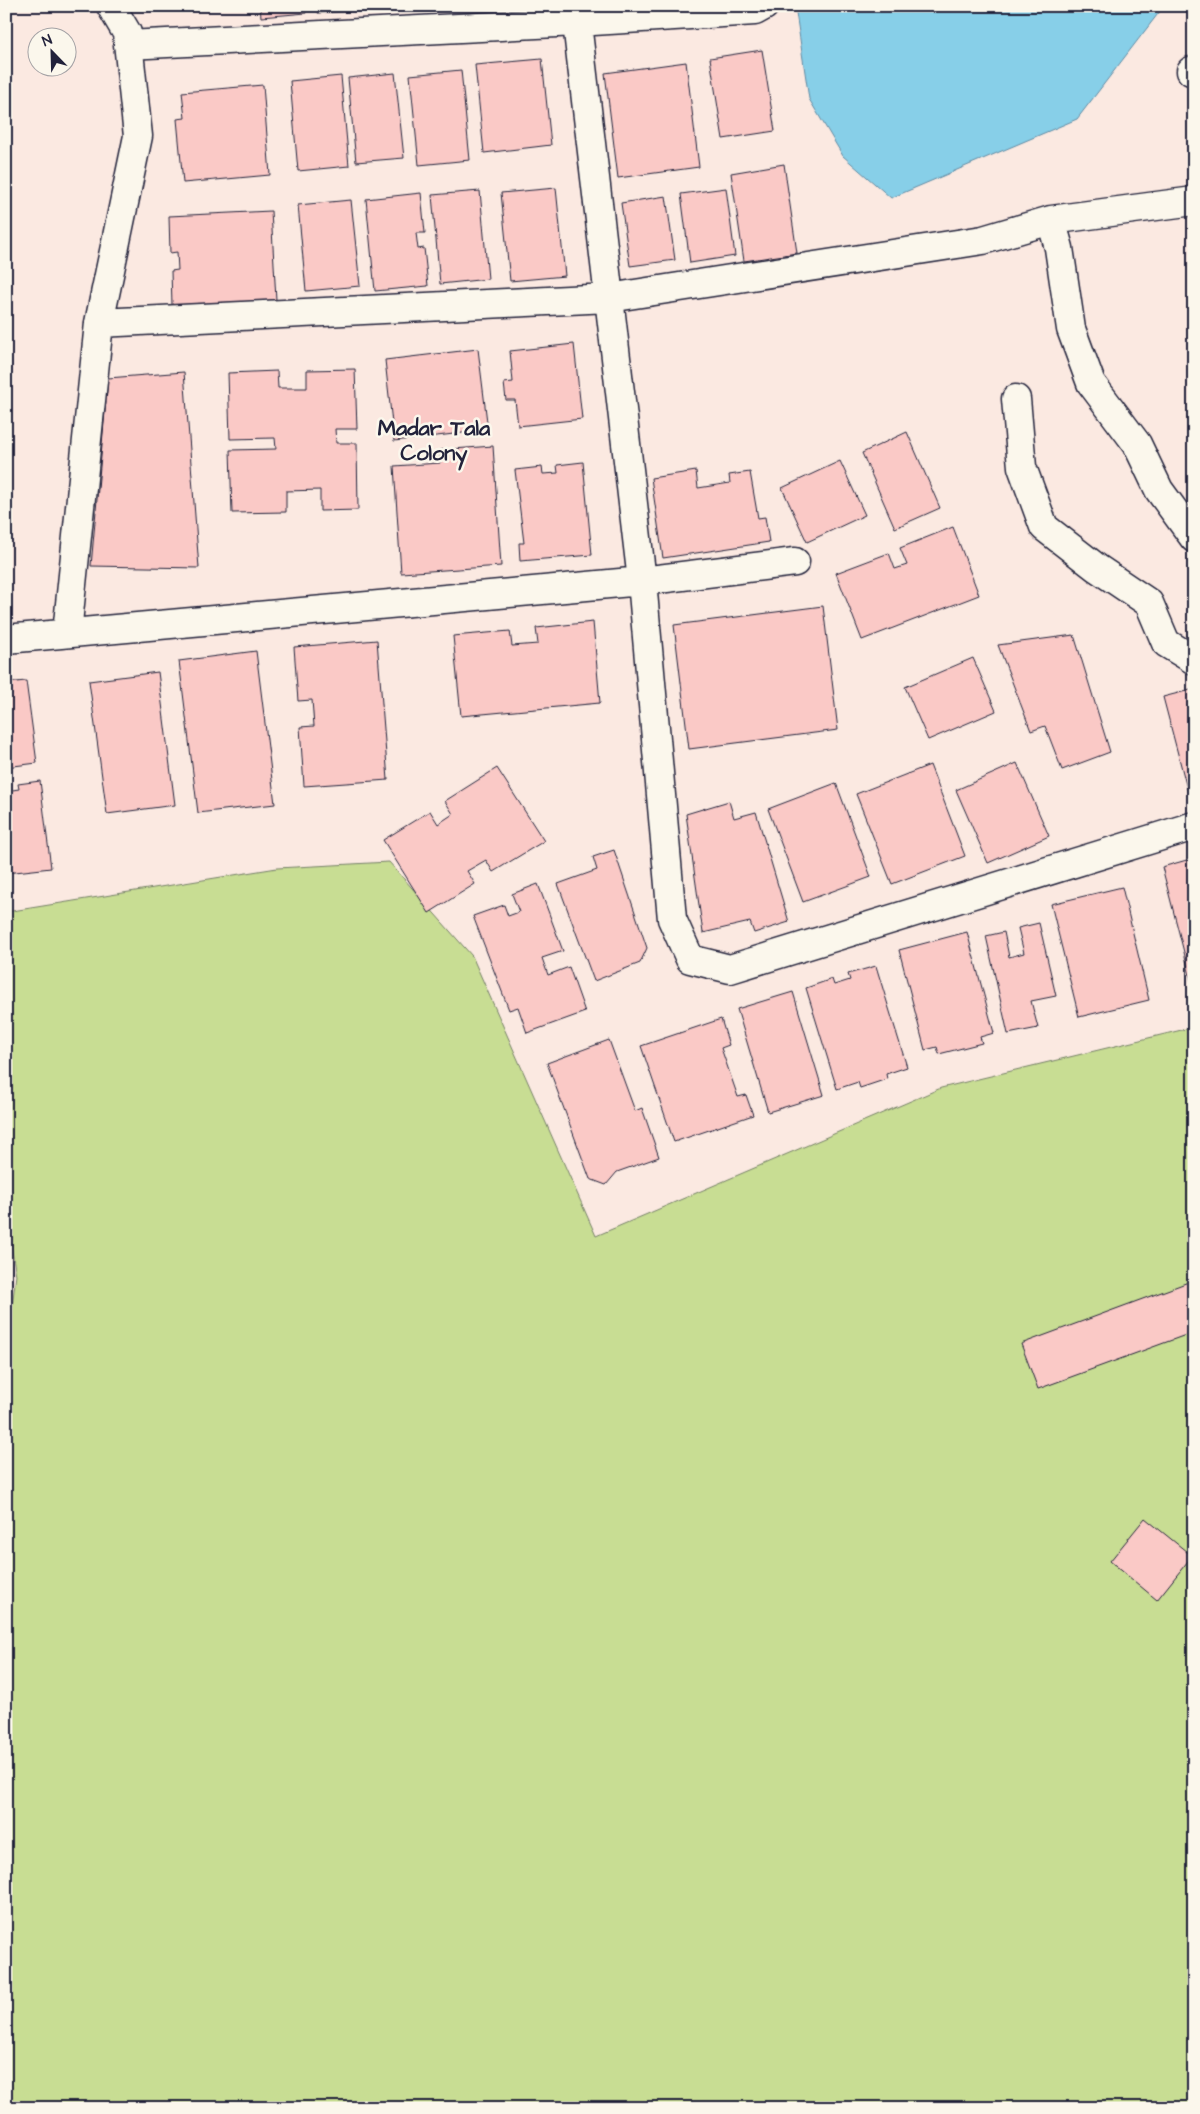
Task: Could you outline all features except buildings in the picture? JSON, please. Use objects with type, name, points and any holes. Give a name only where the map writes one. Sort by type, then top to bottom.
[{"type":"street","points":[[67,633],[99,323],[138,136],[127,33],[110,6]]},
{"type":"street","points":[[128,45],[576,14],[755,11],[764,6]]},
{"type":"street","points":[[576,14],[642,581],[672,919],[690,958],[730,969],[1194,826]]},
{"type":"street","points":[[99,323],[609,298],[983,240],[1051,220],[1194,201]]},
{"type":"street","points":[[1051,220],[1059,248],[1071,329],[1091,383],[1137,444],[1159,490],[1194,538]]},
{"type":"street","points":[[1016,399],[1022,467],[1044,527],[1097,568],[1149,603],[1166,643],[1194,660]]},
{"type":"street","points":[[6,639],[642,581],[795,562]]},
{"type":"green space","points":[[389,862],[472,956],[596,1236],[941,1088],[1194,1027],[1194,2108],[6,2108],[6,1354],[16,1275],[6,1215],[6,912],[277,868]]},
{"type":"water","points":[[795,6],[1164,6],[1077,119],[891,198],[843,156],[809,99]]},
{"type":"district","name":"Madar Tala Colony","points":[[434,440]]}]
